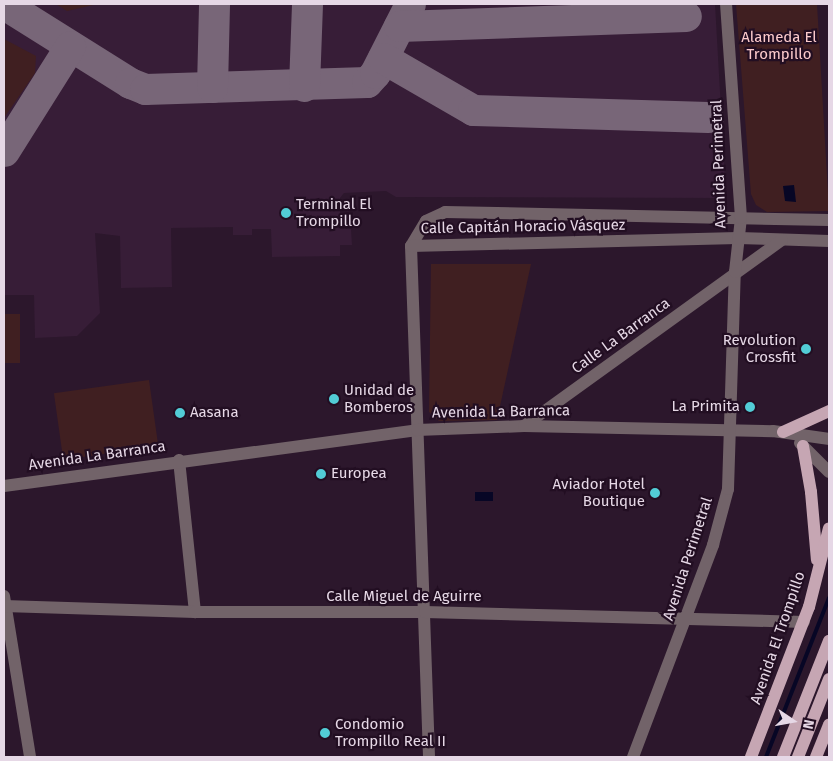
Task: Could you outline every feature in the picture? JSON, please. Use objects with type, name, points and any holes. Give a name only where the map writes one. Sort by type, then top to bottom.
[{"type":"main road","points":[[788,434],[829,411]]},
{"type":"main road","points":[[803,446],[814,511],[818,574]]},
{"type":"main road","name":"Avenida El Trompillo","points":[[751,757],[804,622],[829,528]]},
{"type":"main road","points":[[783,757],[829,641]]},
{"type":"main road","points":[[798,757],[829,679]]},
{"type":"main road","points":[[816,757],[829,724]]},
{"type":"street","name":"Avenida Perimetral","points":[[633,757],[713,545],[728,490],[736,272],[741,218],[726,4]]},
{"type":"street","name":"Calle Capitán Horacio Vásquez","points":[[412,246],[426,221],[445,212],[829,220]]},
{"type":"street","name":"Calle Capitán Horacio Vásquez","points":[[412,246],[738,238],[829,241]]},
{"type":"street","name":"Calle La Barranca","points":[[524,426],[782,240]]},
{"type":"street","points":[[412,246],[430,757]]},
{"type":"street","name":"Avenida La Barranca","points":[[4,486],[179,460],[417,430],[524,426],[731,430],[829,439]]},
{"type":"street","points":[[788,434],[829,472]]},
{"type":"street","points":[[179,460],[195,612]]},
{"type":"street","points":[[4,603],[30,757]]},
{"type":"street","name":"Calle Miguel de Aguirre","points":[[4,603],[195,612],[425,612],[804,622]]},
{"type":"shaded area","points":[[4,4],[715,4],[726,198],[396,197],[386,191],[344,193],[340,198],[340,229],[351,229],[352,245],[340,245],[340,256],[272,257],[271,229],[252,229],[252,235],[233,235],[233,227],[171,228],[172,287],[121,288],[120,236],[95,233],[100,313],[77,336],[35,338],[34,295],[4,295]]},
{"type":"green space","points":[[56,4],[98,4],[67,11]]},
{"type":"green space","name":"Alameda El Trompillo","points":[[736,4],[817,4],[829,211],[767,212],[756,205],[751,194]]},
{"type":"green space","points":[[4,39],[36,56],[35,73],[4,118]]},
{"type":"green space","points":[[431,264],[531,264],[497,420],[439,421],[429,412]]},
{"type":"green space","points":[[4,314],[20,314],[20,363],[4,363]]},
{"type":"green space","points":[[149,380],[158,446],[63,460],[54,393]]},
{"type":"water","points":[[794,185],[796,202],[785,201],[783,186]]},
{"type":"water","points":[[475,492],[493,492],[493,501],[475,501]]},
{"type":"waterway","points":[[766,757],[829,598]]},
{"type":"taxiway","points":[[4,4],[130,83],[145,89],[367,82],[375,73],[410,4]]},
{"type":"taxiway","points":[[212,87],[214,4]]},
{"type":"taxiway","points":[[304,86],[307,4]]},
{"type":"taxiway","points":[[399,26],[686,16]]},
{"type":"taxiway","points":[[4,151],[70,46]]},
{"type":"taxiway","points":[[383,58],[473,110],[708,117]]},
{"type":"place","name":"Terminal El Trompillo","points":[[286,213]]},
{"type":"place","name":"Revolution Crossfit","points":[[806,349]]},
{"type":"place","name":"Unidad de Bomberos","points":[[334,399]]},
{"type":"place","name":"La Primita","points":[[750,407]]},
{"type":"place","name":"Aasana","points":[[180,413]]},
{"type":"place","name":"Europea","points":[[321,474]]},
{"type":"place","name":"Aviador Hotel Boutique","points":[[655,493]]},
{"type":"place","name":"Condomio Trompillo Real II","points":[[325,733]]}]
